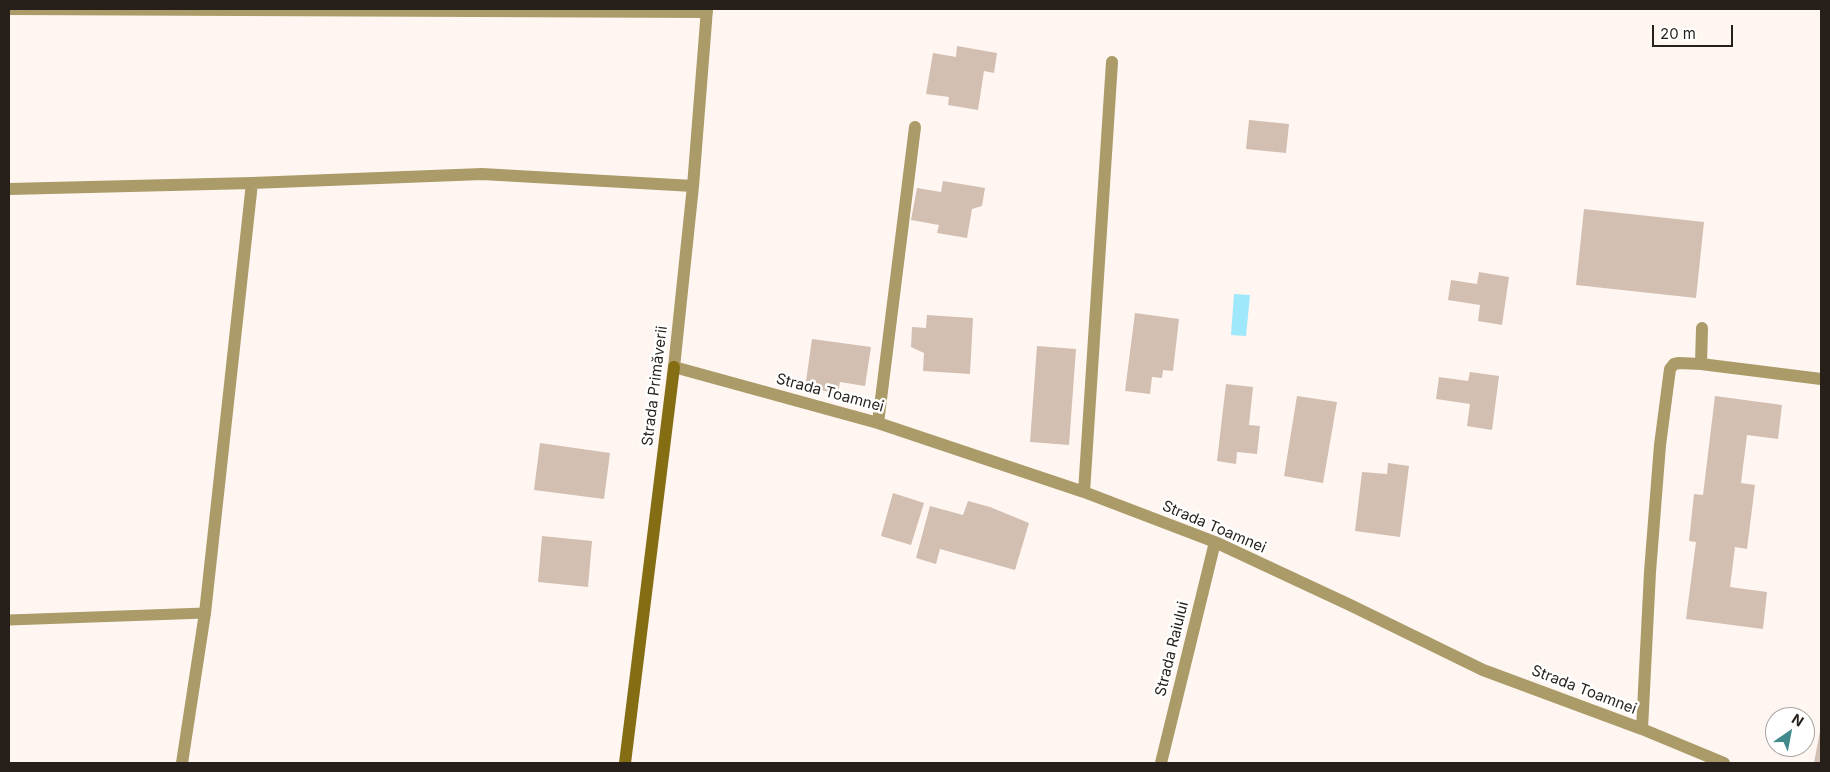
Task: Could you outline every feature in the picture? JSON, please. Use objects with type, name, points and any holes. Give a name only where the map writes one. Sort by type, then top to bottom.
[{"type":"main road","name":"Strada Primăverii","points":[[626,763],[674,367]]},
{"type":"street","name":"Strada Primăverii","points":[[9,9],[707,10],[693,186],[674,367]]},
{"type":"street","points":[[1084,492],[1112,62]]},
{"type":"street","points":[[878,423],[915,127]]},
{"type":"street","points":[[9,189],[252,183],[482,174],[693,186]]},
{"type":"street","points":[[182,763],[206,613],[252,183]]},
{"type":"street","points":[[1701,364],[1702,328]]},
{"type":"street","points":[[1642,729],[1650,572],[1660,445],[1670,369],[1679,362],[1821,379]]},
{"type":"street","name":"Strada Toamnei","points":[[674,367],[878,423],[1084,492],[1215,542],[1483,670],[1642,729],[1724,763]]},
{"type":"street","name":"Strada Raiului","points":[[1161,763],[1215,542]]},
{"type":"lane","points":[[9,620],[206,613]]},
{"type":"water","points":[[1234,294],[1250,295],[1246,336],[1231,335]]},
{"type":"building","points":[[957,46],[997,53],[994,73],[984,71],[978,110],[948,105],[949,97],[926,94],[933,53],[956,57]]},
{"type":"building","points":[[1249,120],[1289,124],[1286,153],[1246,149]]},
{"type":"building","points":[[943,181],[985,188],[982,206],[972,209],[967,238],[937,233],[939,225],[911,220],[917,188],[941,192]]},
{"type":"building","points":[[1584,209],[1704,222],[1696,298],[1576,285]]},
{"type":"building","points":[[1479,272],[1509,277],[1502,325],[1478,321],[1480,305],[1448,300],[1451,280],[1477,284]]},
{"type":"building","points":[[1135,313],[1179,319],[1173,371],[1163,370],[1162,378],[1152,377],[1150,394],[1125,391]]},
{"type":"building","points":[[927,315],[973,318],[970,374],[923,371],[924,353],[911,347],[912,327],[926,328]]},
{"type":"building","points":[[812,339],[871,347],[865,386],[840,382],[838,393],[805,388]]},
{"type":"building","points":[[1037,346],[1076,349],[1069,445],[1030,442]]},
{"type":"building","points":[[1470,372],[1499,376],[1492,430],[1467,426],[1470,404],[1436,399],[1439,377],[1468,381]]},
{"type":"building","points":[[1226,384],[1253,387],[1249,425],[1260,426],[1257,454],[1237,452],[1236,464],[1217,461]]},
{"type":"building","points":[[1297,396],[1337,402],[1323,483],[1284,476]]},
{"type":"building","points":[[1715,396],[1782,405],[1778,439],[1747,435],[1741,483],[1755,485],[1747,549],[1735,547],[1730,587],[1767,592],[1763,629],[1686,619],[1696,542],[1689,541],[1694,494],[1703,495]]},
{"type":"building","points":[[540,443],[610,453],[604,499],[534,490]]},
{"type":"building","points":[[1388,463],[1409,466],[1400,537],[1355,531],[1362,472],[1387,474]]},
{"type":"building","points":[[893,493],[924,503],[911,545],[881,536]]},
{"type":"building","points":[[968,501],[990,507],[1029,523],[1015,570],[940,549],[936,564],[916,558],[930,506],[963,515]]},
{"type":"building","points":[[542,536],[592,541],[588,587],[538,582]]},
{"type":"building","points":[[1820,731],[1821,763],[1814,763]]}]
